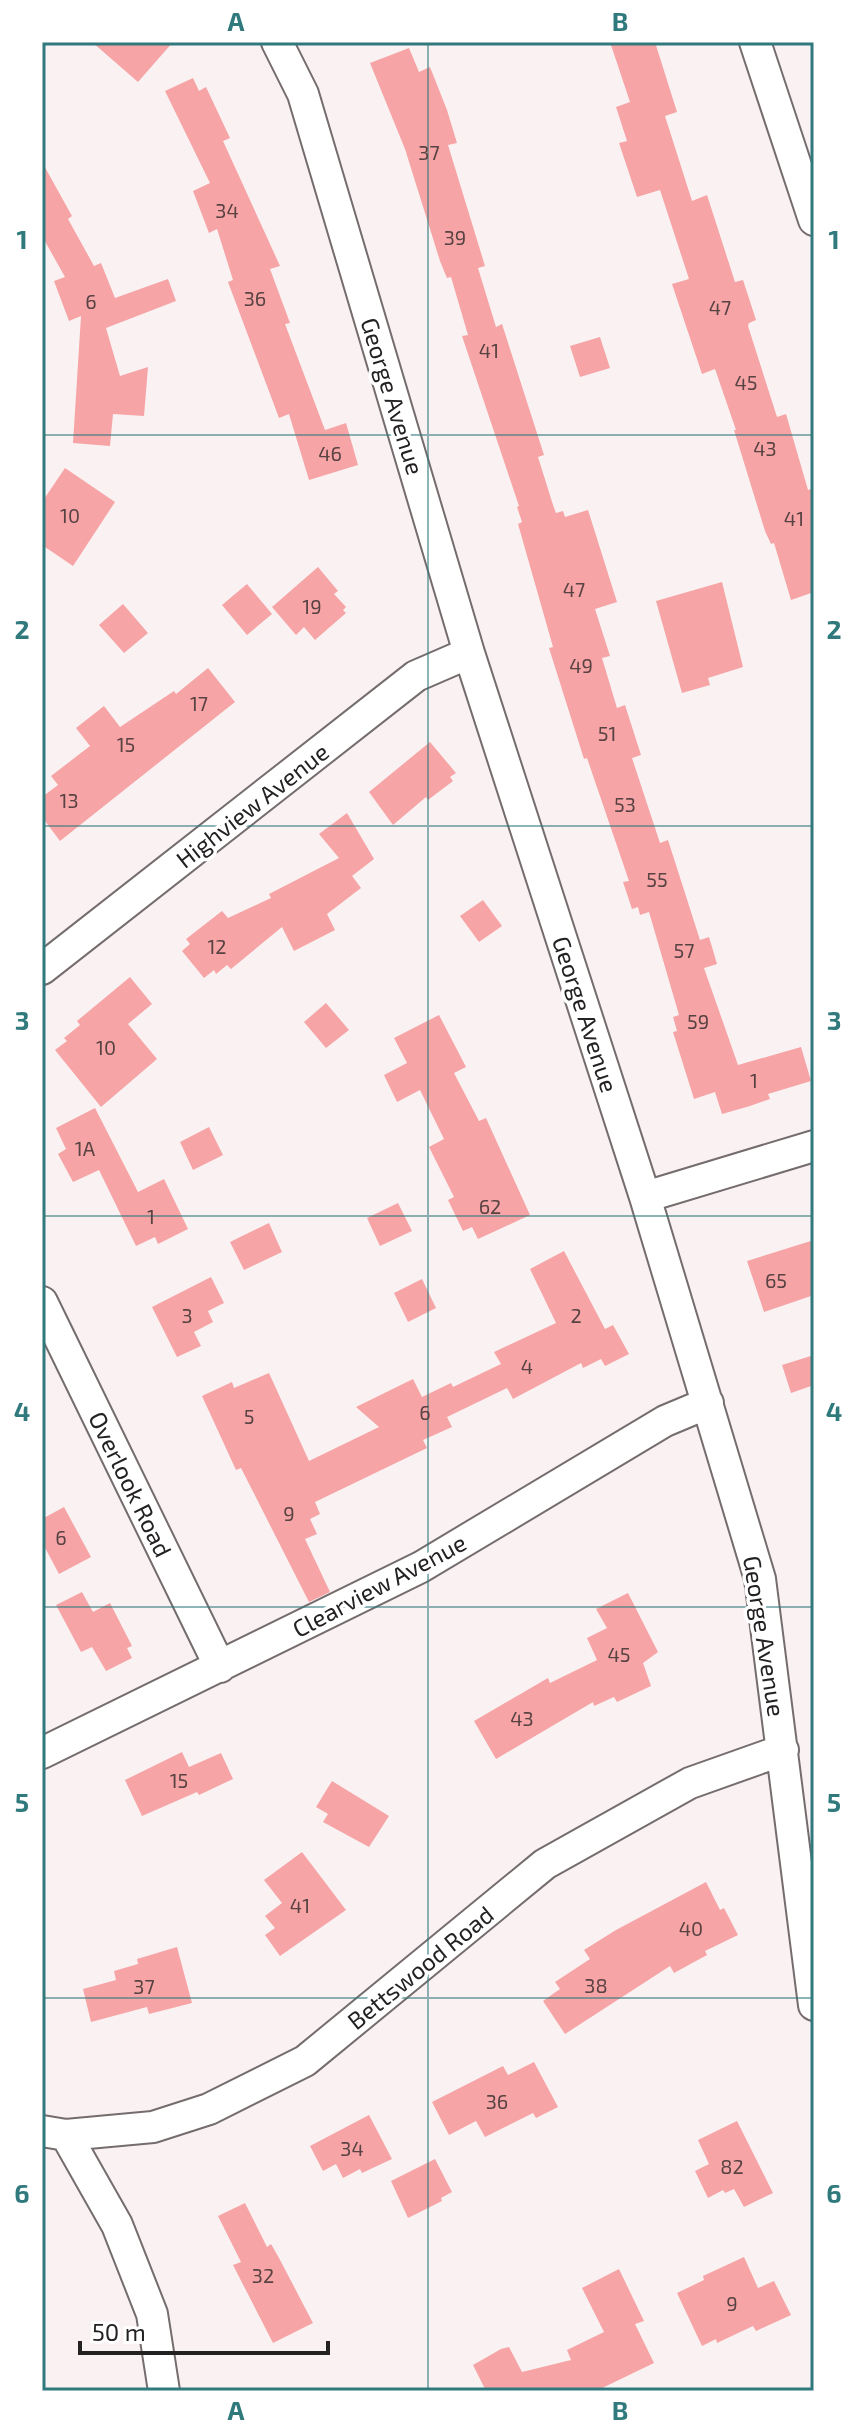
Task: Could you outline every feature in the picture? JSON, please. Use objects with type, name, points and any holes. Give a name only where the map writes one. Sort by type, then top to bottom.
[{"type":"street","name":"George Avenue","points":[[277,42],[303,94],[469,653],[645,1197],[760,1579],[814,2005]]},
{"type":"street","points":[[755,42],[814,220]]},
{"type":"street","name":"Highview Avenue","points":[[42,969],[416,676],[469,653]]},
{"type":"street","points":[[645,1197],[814,1146]]},
{"type":"street","name":"Overlook Road","points":[[42,1302],[220,1667]]},
{"type":"street","name":"Clearview Avenue","points":[[42,1753],[421,1567],[665,1421],[708,1403]]},
{"type":"street","name":"Bettswood Road","points":[[54,2133],[153,2127],[209,2109],[305,2061],[545,1864],[690,1783],[783,1750]]},
{"type":"street","points":[[54,2133],[117,2225],[152,2314],[164,2391]]},
{"type":"building","points":[[92,42],[173,42],[138,82]]},
{"type":"building","points":[[610,42],[655,42],[677,112],[665,116],[692,201],[707,195],[735,282],[743,280],[756,320],[748,326],[777,417],[786,414],[808,490],[814,488],[814,592],[791,600],[774,543],[771,544],[765,531],[715,369],[702,374],[672,284],[689,279],[660,190],[637,197],[619,143],[627,141],[616,107],[630,102]]},
{"type":"building","points":[[409,48],[419,72],[430,67],[447,110],[457,143],[448,145],[485,266],[478,268],[496,327],[502,324],[544,455],[538,457],[556,513],[563,511],[565,517],[588,510],[617,602],[595,609],[610,656],[602,658],[617,708],[625,705],[641,755],[632,758],[660,843],[668,840],[700,940],[709,937],[717,964],[704,968],[738,1065],[801,1047],[811,1081],[768,1094],[770,1099],[750,1106],[722,1114],[715,1092],[694,1099],[673,1032],[677,1031],[673,1017],[679,1015],[649,912],[640,915],[638,907],[632,909],[623,882],[629,881],[587,758],[584,759],[549,648],[553,647],[518,524],[522,522],[519,506],[462,336],[468,335],[451,277],[447,278],[440,261],[405,149],[370,63]]},
{"type":"building","points":[[193,78],[199,91],[206,87],[230,138],[223,141],[280,266],[270,269],[290,323],[285,324],[325,430],[346,423],[358,465],[309,480],[289,414],[279,418],[228,282],[233,280],[217,229],[209,233],[193,191],[210,183],[165,91]]},
{"type":"building","points":[[42,162],[72,216],[68,219],[94,266],[101,263],[115,298],[168,279],[176,301],[106,328],[120,376],[148,367],[144,416],[113,414],[110,446],[73,443],[81,316],[69,321],[54,281],[65,277],[42,236]]},
{"type":"building","points":[[600,337],[610,368],[580,377],[570,346]]},
{"type":"building","points":[[65,468],[115,502],[73,566],[42,545],[42,502]]},
{"type":"building","points":[[318,567],[338,591],[334,594],[346,607],[343,610],[346,613],[315,640],[304,627],[296,635],[272,607]]},
{"type":"building","points":[[722,582],[743,667],[708,678],[710,685],[682,693],[656,601]]},
{"type":"building","points":[[247,584],[272,614],[247,635],[222,605]]},
{"type":"building","points":[[123,604],[148,633],[124,653],[99,625]]},
{"type":"building","points":[[208,668],[235,702],[60,841],[42,817],[42,797],[58,785],[51,776],[90,746],[76,728],[104,706],[120,727],[174,691],[176,694]]},
{"type":"building","points":[[430,742],[456,773],[450,777],[453,781],[428,800],[426,797],[393,825],[369,792]]},
{"type":"building","points":[[347,813],[374,859],[352,876],[361,888],[327,914],[335,930],[294,951],[282,927],[231,969],[227,965],[216,974],[214,970],[204,978],[182,951],[190,944],[186,939],[222,911],[228,918],[271,898],[269,894],[339,858],[319,834]]},
{"type":"building","points":[[483,900],[502,926],[479,942],[460,916]]},
{"type":"building","points":[[130,977],[152,1004],[128,1024],[157,1059],[101,1107],[55,1050],[80,1025],[77,1021]]},
{"type":"building","points":[[326,1003],[349,1030],[326,1048],[304,1022]]},
{"type":"building","points":[[439,1015],[466,1067],[454,1073],[479,1121],[486,1118],[530,1215],[478,1239],[472,1227],[463,1231],[448,1200],[454,1197],[429,1147],[444,1139],[420,1090],[397,1102],[384,1075],[407,1063],[394,1038]]},
{"type":"building","points":[[95,1108],[138,1192],[164,1179],[188,1229],[158,1244],[155,1237],[136,1246],[99,1170],[73,1182],[58,1154],[66,1149],[56,1128]]},
{"type":"building","points":[[209,1127],[223,1155],[193,1170],[180,1142]]},
{"type":"building","points":[[398,1203],[412,1231],[380,1246],[367,1218]]},
{"type":"building","points":[[269,1223],[282,1252],[244,1270],[230,1242]]},
{"type":"building","points":[[814,1240],[814,1295],[764,1312],[747,1261]]},
{"type":"building","points":[[564,1251],[605,1329],[613,1325],[629,1354],[605,1366],[601,1359],[583,1368],[581,1363],[513,1399],[507,1388],[447,1417],[452,1427],[423,1440],[427,1448],[315,1502],[320,1514],[310,1519],[317,1534],[305,1539],[330,1592],[309,1602],[241,1468],[236,1470],[202,1396],[232,1382],[234,1388],[269,1373],[309,1461],[379,1427],[356,1407],[413,1379],[422,1397],[451,1383],[453,1387],[501,1364],[494,1352],[556,1323],[530,1269]]},
{"type":"building","points":[[211,1277],[224,1303],[208,1311],[213,1322],[194,1332],[201,1346],[177,1357],[152,1307]]},
{"type":"building","points":[[422,1279],[436,1308],[408,1322],[394,1293]]},
{"type":"building","points":[[814,1355],[814,1385],[791,1393],[782,1365]]},
{"type":"building","points":[[64,1507],[91,1557],[59,1574],[42,1542],[42,1519]]},
{"type":"building","points":[[82,1592],[93,1612],[110,1603],[132,1646],[127,1648],[132,1658],[106,1671],[92,1647],[81,1652],[56,1605]]},
{"type":"building","points":[[628,1593],[658,1652],[643,1663],[651,1686],[617,1702],[614,1697],[594,1706],[593,1702],[496,1759],[474,1721],[548,1678],[550,1683],[597,1660],[587,1638],[607,1628],[596,1609]]},
{"type":"building","points":[[182,1752],[189,1767],[221,1753],[233,1779],[142,1816],[125,1780]]},
{"type":"building","points":[[332,1781],[389,1816],[369,1847],[323,1822],[328,1814],[316,1807]]},
{"type":"building","points":[[302,1852],[346,1910],[280,1956],[265,1935],[275,1928],[265,1916],[282,1903],[264,1880]]},
{"type":"building","points":[[706,1882],[720,1910],[724,1908],[738,1935],[705,1951],[707,1955],[674,1973],[670,1966],[565,2034],[543,2001],[560,1989],[555,1982],[590,1959],[584,1950]]},
{"type":"building","points":[[177,1947],[192,2003],[149,2014],[147,2007],[91,2022],[83,1989],[116,1980],[114,1971],[138,1964],[137,1959]]},
{"type":"building","points":[[534,2062],[558,2107],[536,2118],[533,2113],[485,2137],[476,2121],[449,2135],[432,2102],[503,2066],[508,2075]]},
{"type":"building","points":[[369,2115],[392,2159],[343,2178],[336,2164],[323,2171],[310,2146]]},
{"type":"building","points":[[737,2121],[773,2193],[744,2207],[734,2189],[725,2193],[723,2190],[708,2198],[695,2171],[709,2164],[698,2140]]},
{"type":"building","points":[[435,2159],[452,2192],[441,2198],[442,2201],[408,2218],[391,2181]]},
{"type":"building","points":[[245,2203],[267,2247],[271,2244],[313,2323],[273,2343],[233,2265],[241,2262],[218,2216]]},
{"type":"building","points":[[744,2257],[758,2288],[774,2281],[791,2315],[756,2331],[753,2326],[717,2343],[716,2339],[702,2346],[677,2293],[704,2280],[703,2276]]},
{"type":"building","points":[[619,2269],[644,2321],[635,2324],[654,2363],[596,2391],[486,2391],[473,2365],[501,2349],[509,2347],[522,2372],[571,2360],[567,2350],[604,2332],[582,2288]]}]
